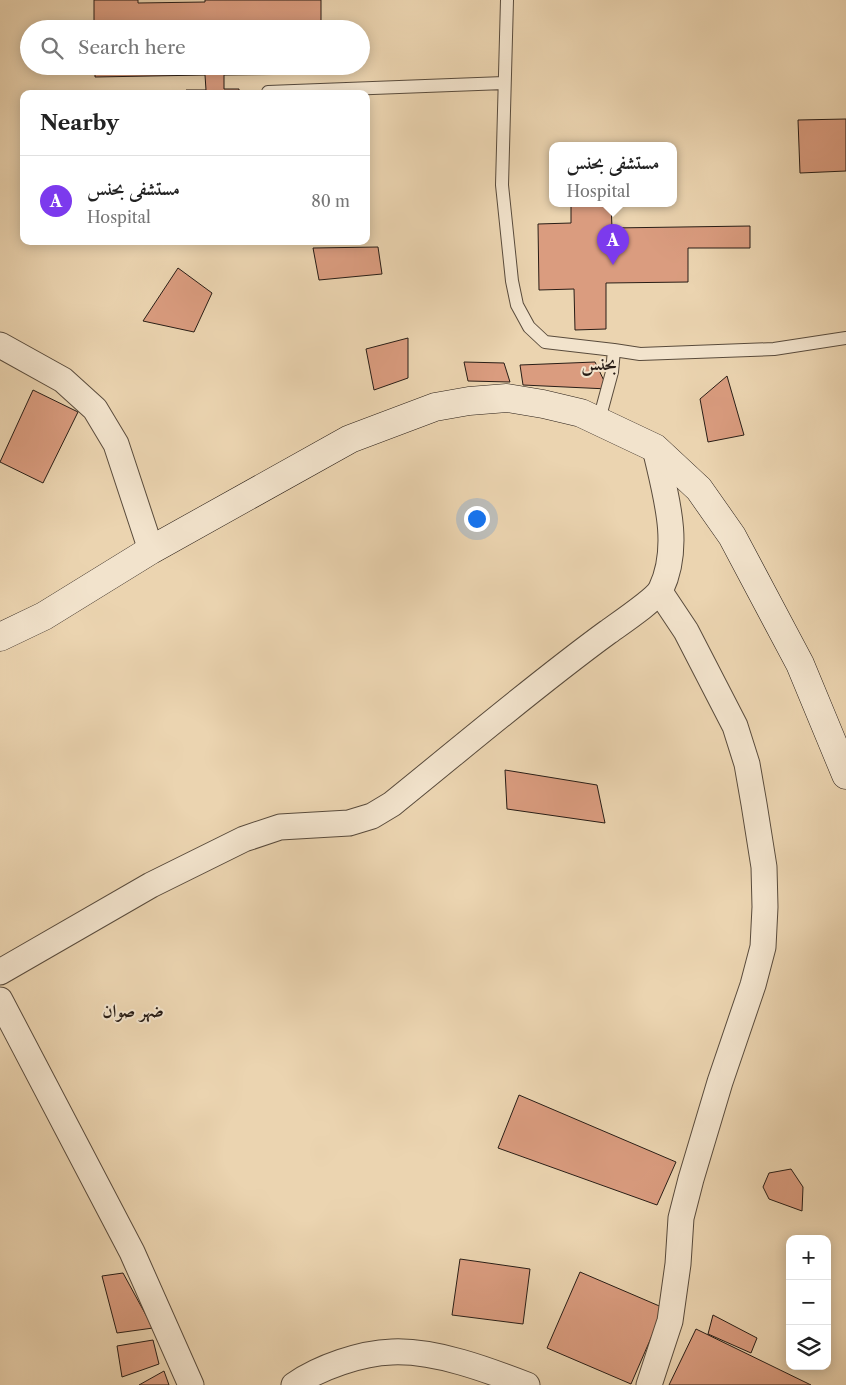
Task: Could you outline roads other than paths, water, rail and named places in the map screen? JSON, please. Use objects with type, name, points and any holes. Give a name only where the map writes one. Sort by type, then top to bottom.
[{"type":"main road","points":[[0,637],[44,616],[151,550],[350,439],[435,407],[469,400],[507,398],[581,413],[600,420],[655,448],[699,489],[732,536],[800,664],[846,775]]},
{"type":"street","points":[[0,345],[63,380],[95,409],[116,444],[151,550]]},
{"type":"street","points":[[0,972],[151,885],[244,839],[280,827],[349,823],[372,816],[392,804],[560,667],[660,592],[666,574],[671,537],[668,505],[655,448]]},
{"type":"street","points":[[649,1385],[670,1322],[678,1264],[681,1218],[720,1082],[764,947],[766,907],[764,866],[754,804],[747,764],[735,726],[686,632],[660,592]]},
{"type":"street","points":[[0,1000],[132,1252],[190,1385]]},
{"type":"street","points":[[294,1385],[335,1365],[392,1352],[430,1356],[489,1371],[527,1385]]},
{"type":"lane","points":[[507,0],[502,185],[512,281],[517,305],[529,327],[545,342],[640,354],[774,349],[846,338]]},
{"type":"lane","points":[[320,90],[504,83]]},
{"type":"lane","points":[[600,420],[612,372],[614,350]]},
{"type":"place","name":"مستشفى بحنس","points":[[613,265]]},
{"type":"district","name":"بحنس","points":[[599,364]]},
{"type":"district","name":"ضهر صوان","points":[[133,1011]]}]
